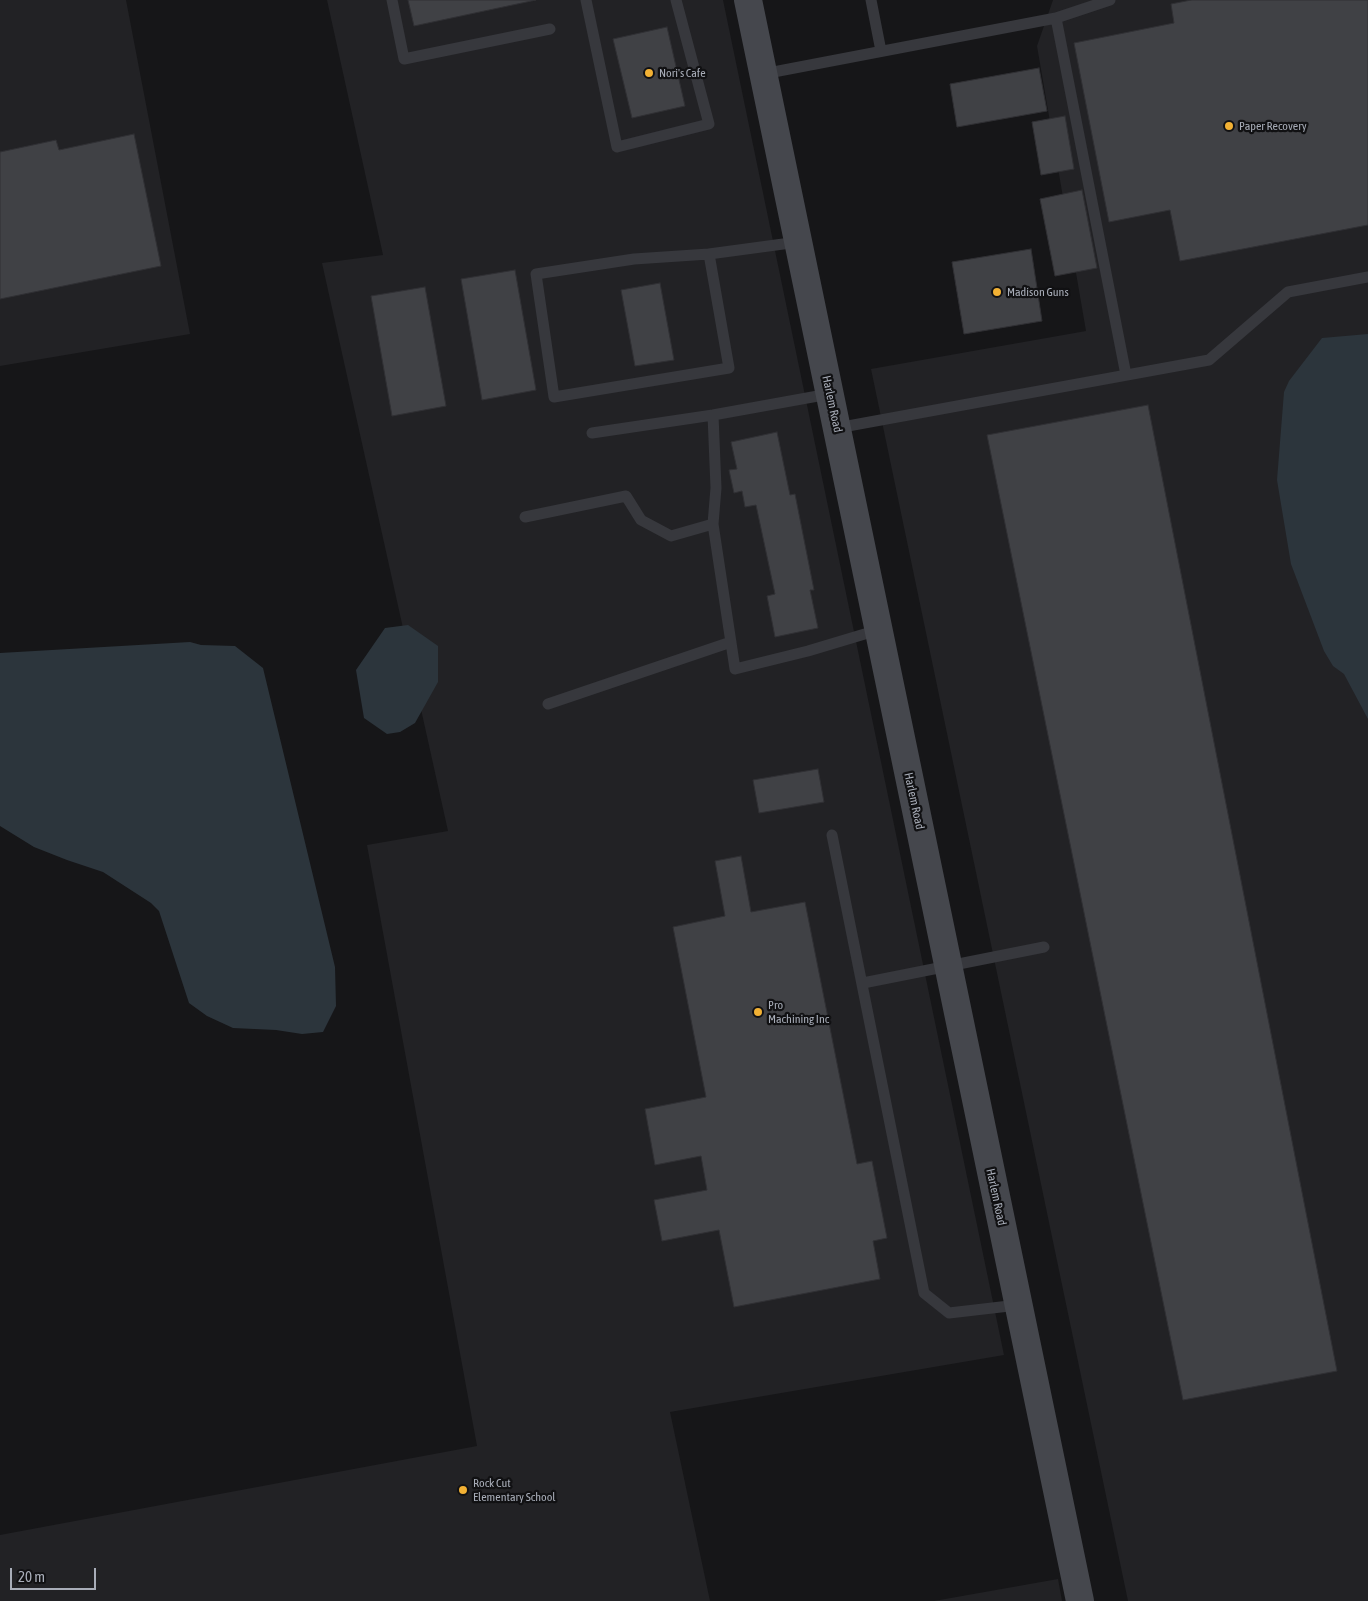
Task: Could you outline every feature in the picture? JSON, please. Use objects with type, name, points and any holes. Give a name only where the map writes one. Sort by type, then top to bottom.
[{"type":"main road","name":"Harlem Road","points":[[748,0],[1080,1601]]},
{"type":"lane","points":[[392,0],[404,59],[550,28]]},
{"type":"lane","points":[[586,0],[617,147],[709,124],[676,0]]},
{"type":"lane","points":[[871,0],[881,51]]},
{"type":"lane","points":[[763,74],[1056,18],[1110,0]]},
{"type":"lane","points":[[1056,18],[1126,375]]},
{"type":"lane","points":[[709,254],[729,368],[554,397],[536,274],[634,259],[709,254],[798,242]]},
{"type":"lane","points":[[837,428],[1209,360],[1288,292],[1368,277]]},
{"type":"lane","points":[[592,433],[713,415],[829,394]]},
{"type":"lane","points":[[713,415],[716,488],[713,524],[735,668],[808,651],[878,630]]},
{"type":"lane","points":[[525,517],[626,496],[641,520],[671,536],[713,524]]},
{"type":"lane","points":[[548,704],[730,642]]},
{"type":"lane","points":[[832,835],[924,1293],[949,1313],[1018,1305]]},
{"type":"lane","points":[[863,982],[1044,947]]},
{"type":"shaded area","points":[[0,0],[126,0],[190,334],[0,366]]},
{"type":"shaded area","points":[[327,0],[723,0],[1004,1355],[670,1412],[710,1601],[0,1601],[0,1535],[477,1446],[367,845],[448,831],[322,263],[383,255]]},
{"type":"shaded area","points":[[1053,0],[1368,0],[1368,1601],[1128,1601],[871,369],[1086,331],[1037,46]]},
{"type":"shaded area","points":[[1368,334],[1368,719],[1344,674],[1333,666],[1324,651],[1291,564],[1277,480],[1284,392],[1289,381],[1322,338]]},
{"type":"shaded area","points":[[408,625],[438,646],[438,682],[415,723],[400,732],[387,734],[364,718],[356,670],[385,628]]},
{"type":"shaded area","points":[[190,642],[201,645],[235,646],[263,668],[335,967],[336,1006],[323,1032],[302,1034],[276,1030],[233,1028],[207,1016],[189,1003],[159,911],[151,903],[103,872],[34,847],[0,826],[0,653]]},
{"type":"shaded area","points":[[1058,1579],[1062,1601],[934,1601]]},
{"type":"building","points":[[408,0],[536,0],[414,26]]},
{"type":"building","name":"Paper Recovery","points":[[1191,0],[1368,0],[1368,225],[1180,261],[1170,210],[1109,222],[1074,43],[1174,23],[1171,4]]},
{"type":"building","name":"Nori's Cafe","points":[[667,27],[685,106],[632,118],[613,39]]},
{"type":"building","points":[[1039,68],[1047,111],[957,127],[950,84]]},
{"type":"building","points":[[1065,116],[1074,169],[1041,175],[1032,122]]},
{"type":"building","points":[[134,134],[161,266],[0,299],[0,152],[56,140],[59,150]]},
{"type":"building","points":[[1082,190],[1097,268],[1055,276],[1040,199]]},
{"type":"building","name":"Madison Guns","points":[[1031,249],[1042,321],[964,334],[952,262]]},
{"type":"building","points":[[515,270],[536,390],[482,400],[461,279]]},
{"type":"building","points":[[660,283],[674,360],[635,366],[621,290]]},
{"type":"building","points":[[425,287],[446,406],[392,416],[371,296]]},
{"type":"building","points":[[1148,405],[1337,1371],[1183,1400],[987,435]]},
{"type":"building","points":[[777,432],[790,495],[795,494],[814,590],[810,590],[818,628],[775,637],[767,596],[775,594],[756,505],[745,507],[742,491],[734,493],[729,470],[737,469],[731,442]]},
{"type":"building","points":[[818,769],[824,802],[759,813],[753,780]]},
{"type":"building","name":"Pro Machining Inc","points":[[741,856],[751,912],[805,902],[857,1164],[872,1161],[887,1238],[873,1241],[880,1279],[734,1307],[719,1230],[662,1241],[654,1200],[707,1190],[701,1156],[655,1165],[645,1109],[706,1097],[673,927],[725,916],[715,861]]},
{"type":"place","name":"Nori's Cafe","points":[[649,73]]},
{"type":"place","name":"Paper Recovery","points":[[1229,126]]},
{"type":"place","name":"Madison Guns","points":[[997,292]]},
{"type":"place","name":"Pro Machining Inc","points":[[758,1012]]},
{"type":"place","name":"Rock Cut Elementary School","points":[[463,1490]]}]
